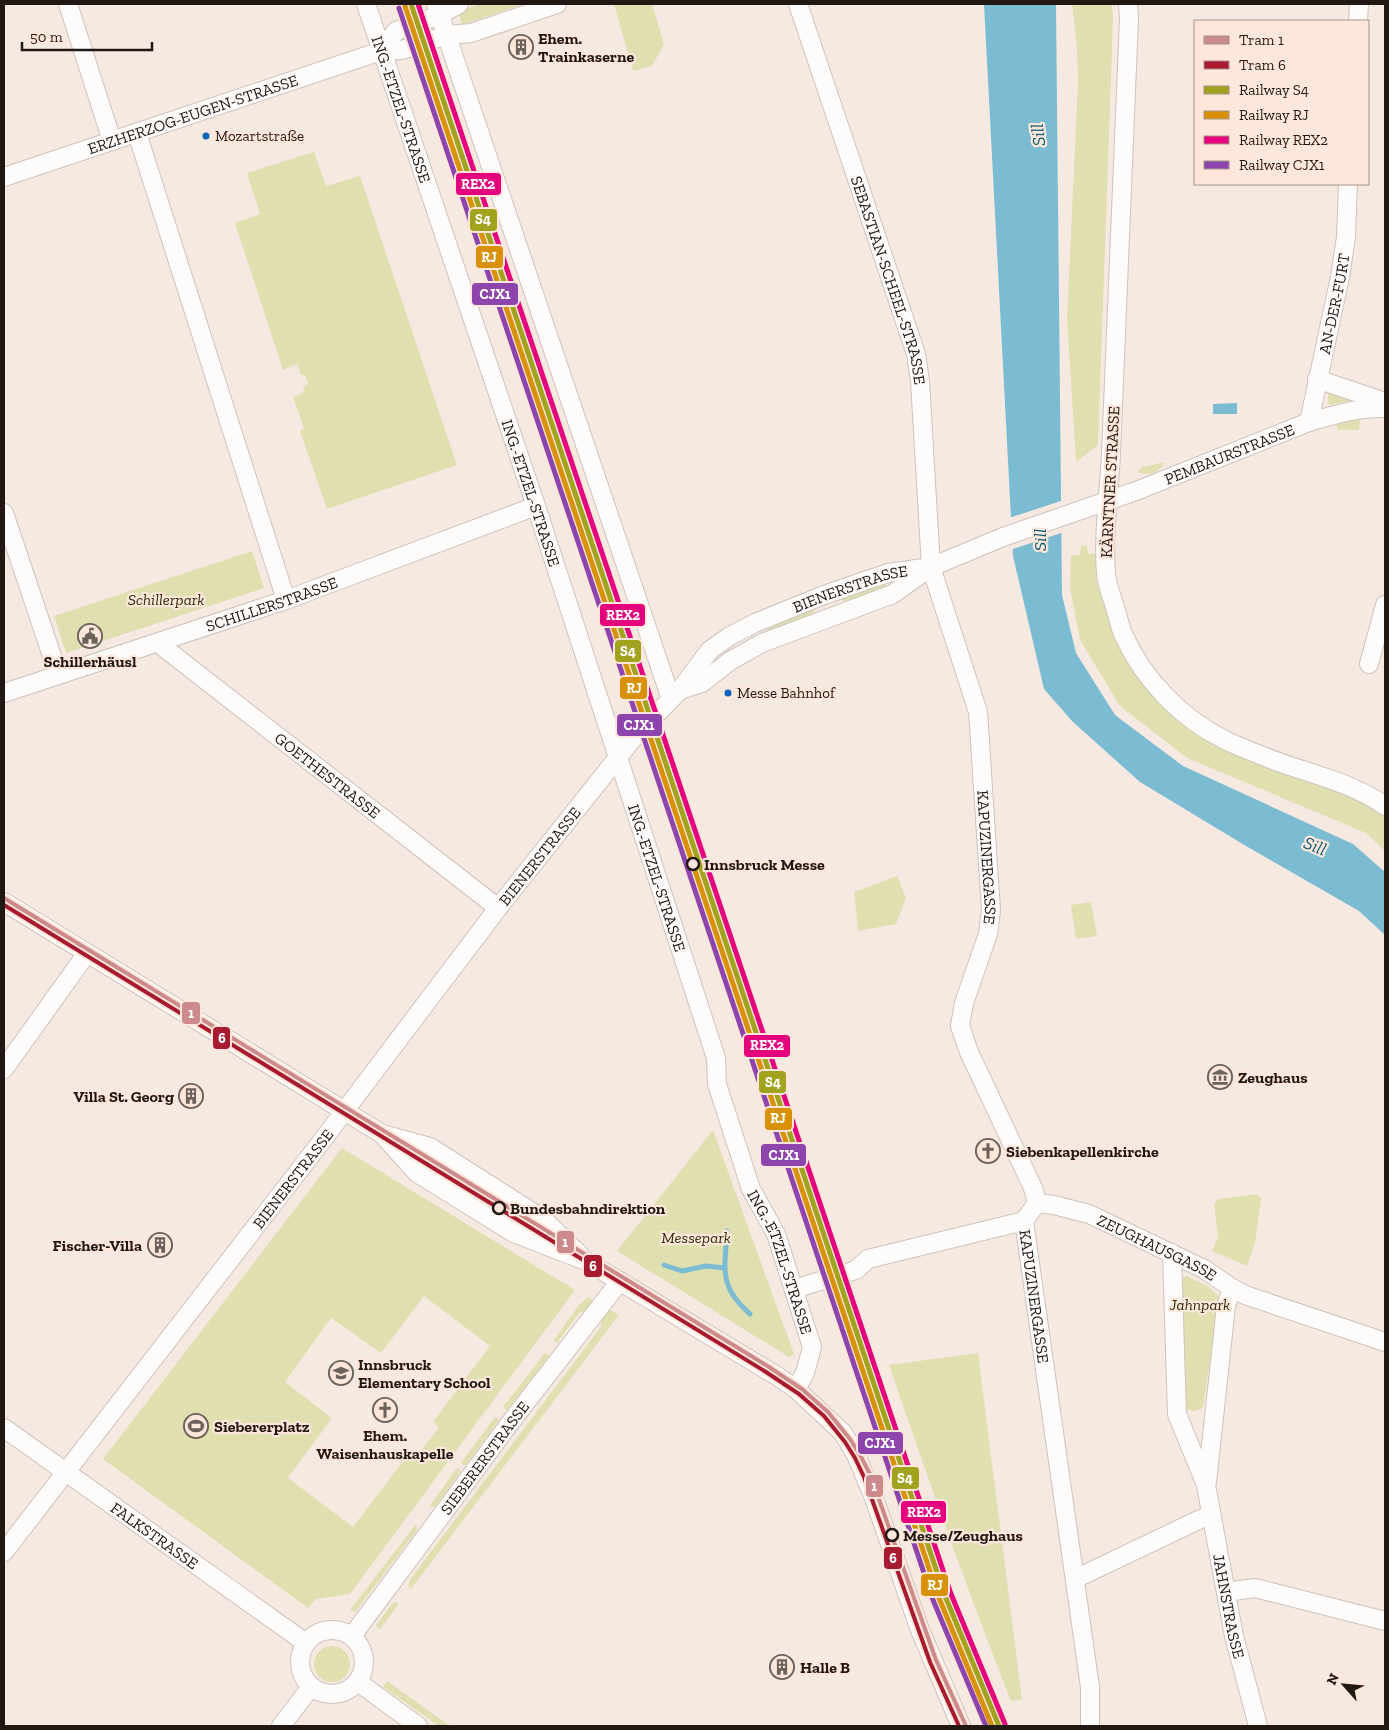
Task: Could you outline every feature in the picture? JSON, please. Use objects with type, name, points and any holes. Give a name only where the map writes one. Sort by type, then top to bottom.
[{"type":"street","points":[[68,4],[112,141]]},
{"type":"street","name":"ING.-ETZEL-STRASSE","points":[[366,4],[536,506],[716,1058],[716,1084],[731,1144],[746,1190],[776,1234],[794,1289],[812,1347],[805,1373],[796,1389]]},
{"type":"street","points":[[381,52],[396,31],[438,10],[459,4]]},
{"type":"street","name":"ERZHERZOG-EUGEN-STRASSE","points":[[4,177],[381,52],[402,50],[447,35],[471,33],[557,4]]},
{"type":"street","name":"SEBASTIAN-SCHEEL-STRASSE","points":[[798,4],[916,354],[920,381],[931,567]]},
{"type":"street","name":"KÄRNTNER STRASSE","points":[[1128,4],[1129,18],[1111,465],[1107,501],[1106,578],[1123,635],[1139,664],[1160,690],[1182,712],[1224,740],[1265,757],[1339,782],[1385,806]]},
{"type":"street","points":[[1358,20],[1359,4]]},
{"type":"street","points":[[438,10],[616,537],[676,694]]},
{"type":"street","points":[[136,133],[286,600]]},
{"type":"street","name":"AN-DER-FURT","points":[[1309,422],[1340,278],[1346,237],[1348,185]]},
{"type":"street","points":[[1317,379],[1385,402]]},
{"type":"street","name":"PEMBAURSTRASSE","points":[[1076,510],[1136,491],[1309,422],[1338,413],[1385,408]]},
{"type":"street","name":"SCHILLERSTRASSE","points":[[4,693],[286,600],[536,506]]},
{"type":"street","name":"BIENERSTRASSE","points":[[4,1552],[498,908],[636,736],[676,694],[710,650],[730,636],[755,623],[824,595],[888,573],[931,567],[1003,536],[1076,510]]},
{"type":"street","points":[[4,513],[58,674]]},
{"type":"street","name":"KAPUZINERGASSE","points":[[931,567],[978,712],[989,872],[991,910],[988,934],[964,1003],[960,1026],[969,1052],[1033,1188],[1037,1204],[1024,1221],[1090,1687],[1090,1726]]},
{"type":"street","points":[[1369,664],[1385,605]]},
{"type":"street","name":"GOETHESTRASSE","points":[[158,643],[498,908]]},
{"type":"street","points":[[4,902],[382,1134],[430,1147],[543,1219],[586,1261]]},
{"type":"street","points":[[4,1069],[87,953]]},
{"type":"street","points":[[382,1134],[417,1173],[517,1234],[586,1261],[620,1281],[796,1389],[843,1433],[874,1498],[920,1630],[962,1726]]},
{"type":"street","name":"ZEUGHAUSGASSE","points":[[1037,1204],[1054,1204],[1089,1214],[1204,1269],[1245,1295],[1385,1342]]},
{"type":"street","points":[[794,1289],[856,1270],[868,1259],[1024,1221]]},
{"type":"street","name":"JAHNSTRASSE","points":[[1172,1253],[1177,1414],[1206,1485],[1234,1636],[1258,1726]]},
{"type":"street","name":"SIEBERERSTRASSE","points":[[352,1636],[510,1423],[620,1281]]},
{"type":"street","name":"JAHNSTRASSE","points":[[1206,1485],[1226,1306],[1232,1288]]},
{"type":"street","name":"FALKSTRASSE","points":[[4,1428],[306,1643]]},
{"type":"street","points":[[1075,1579],[1211,1514]]},
{"type":"street","points":[[1226,1592],[1254,1588],[1385,1621]]},
{"type":"street","points":[[333,1630],[352,1636],[359,1644],[363,1653],[364,1663],[358,1682],[340,1694],[330,1695],[311,1687],[304,1680],[301,1671],[300,1661],[306,1643],[318,1634],[333,1630]]},
{"type":"street","points":[[358,1682],[418,1726]]},
{"type":"street","points":[[281,1726],[311,1687]]},
{"type":"green space","points":[[480,4],[524,4],[462,25],[458,11]]},
{"type":"green space","points":[[614,4],[652,4],[664,44],[652,66],[633,71]]},
{"type":"green space","points":[[1072,4],[1112,4],[1113,20],[1098,445],[1076,462],[1067,319],[1078,82],[1077,47]]},
{"type":"green space","points":[[314,152],[326,186],[360,176],[457,465],[327,509],[300,431],[304,429],[293,397],[304,392],[303,387],[308,384],[305,375],[301,375],[297,364],[283,370],[235,223],[260,214],[247,173]]},
{"type":"green space","points":[[1328,391],[1355,400],[1330,405],[1328,403]]},
{"type":"green space","points":[[1357,418],[1360,421],[1359,430],[1337,430],[1337,423]]},
{"type":"green space","points":[[1165,462],[1160,469],[1153,473],[1137,472],[1142,467]]},
{"type":"green space","points":[[1081,545],[1087,546],[1088,554],[1097,554],[1096,580],[1107,613],[1118,637],[1222,747],[1377,808],[1385,813],[1385,851],[1366,833],[1187,758],[1120,706],[1080,640],[1070,588],[1071,555],[1080,555]]},
{"type":"green space","name":"Schillerpark","points":[[252,551],[264,588],[66,653],[54,616]]},
{"type":"green space","points":[[885,582],[887,589],[870,596],[851,601],[841,600],[841,597]]},
{"type":"green space","points":[[816,607],[815,611],[808,618],[766,632],[768,625]]},
{"type":"green space","points":[[897,876],[906,898],[896,924],[858,931],[854,892]]},
{"type":"green space","points":[[1091,902],[1097,936],[1076,939],[1071,905]]},
{"type":"green space","name":"Messepark","points":[[713,1130],[794,1354],[789,1357],[617,1251]]},
{"type":"green space","name":"Innsbruck Elementary School","points":[[342,1148],[575,1290],[350,1594],[316,1599],[308,1608],[103,1459]],"holes":[[[424,1296],[490,1346],[433,1422],[439,1427],[417,1456],[410,1452],[353,1527],[288,1478],[332,1418],[285,1382],[331,1318],[381,1353]]]},
{"type":"green space","points":[[1257,1194],[1261,1199],[1255,1243],[1247,1266],[1212,1251],[1218,1237],[1214,1204],[1218,1199]]},
{"type":"green space","name":"Jahnpark","points":[[1187,1276],[1209,1287],[1219,1297],[1203,1408],[1194,1411],[1185,1409],[1181,1282]]},
{"type":"green space","points":[[588,1297],[591,1298],[592,1302],[585,1313],[580,1312],[557,1343],[554,1340],[579,1305]]},
{"type":"green space","points":[[610,1310],[619,1315],[411,1589],[408,1586],[411,1578],[601,1327],[603,1317]]},
{"type":"green space","points":[[545,1353],[549,1356],[507,1410],[503,1407]]},
{"type":"green space","points":[[978,1353],[1022,1700],[1011,1701],[963,1576],[889,1365]]},
{"type":"green space","points":[[495,1417],[499,1420],[465,1466],[461,1463]]},
{"type":"green space","points":[[457,1468],[461,1471],[435,1507],[429,1507]]},
{"type":"green space","points":[[416,1524],[417,1530],[355,1612],[350,1610]]},
{"type":"green space","points":[[394,1602],[399,1604],[379,1630],[376,1625]]},
{"type":"green space","points":[[332,1646],[339,1647],[345,1651],[349,1657],[349,1671],[345,1677],[339,1681],[332,1682],[325,1681],[319,1677],[315,1671],[314,1664],[315,1657],[319,1651],[325,1647]]},
{"type":"green space","points":[[387,1681],[450,1726],[439,1726],[383,1687]]},
{"type":"water","name":"Sill","points":[[984,4],[1056,4],[1062,595],[1076,653],[1115,715],[1183,766],[1353,844],[1385,872],[1385,935],[1359,911],[1140,782],[1072,721],[1044,689],[1013,556]]},
{"type":"water","points":[[1237,403],[1237,414],[1213,414],[1213,404]]},
{"type":"pier","points":[[1064,500],[1064,532],[1010,550],[1009,518]]},
{"type":"waterway","points":[[727,1231],[725,1267],[728,1286],[740,1304],[750,1314]]},
{"type":"waterway","points":[[664,1265],[682,1271],[706,1266],[725,1268]]},
{"type":"tram line","name":"1","points":[[4,898],[802,1389],[828,1412],[850,1439],[870,1474],[936,1660],[966,1726]]},
{"type":"tram line","name":"6","points":[[4,905],[799,1394],[824,1416],[855,1458],[864,1477],[930,1662],[959,1726]]},
{"type":"rail line","name":"S4","points":[[411,4],[945,1596],[999,1726]]},
{"type":"rail line","name":"REX2","points":[[418,4],[951,1594],[1005,1724]]},
{"type":"rail line","name":"RJ","points":[[405,6],[939,1598],[992,1726]]},
{"type":"rail line","name":"CJX1","points":[[399,8],[933,1600],[986,1726]]},
{"type":"place","name":"Ehem. Trainkaserne","points":[[521,47]]},
{"type":"place","name":"Mozartstraße","points":[[206,136]]},
{"type":"place","name":"Schillerhäusl","points":[[90,636]]},
{"type":"place","name":"Messe Bahnhof","points":[[728,693]]},
{"type":"place","name":"Innsbruck Messe","points":[[693,864]]},
{"type":"place","name":"Zeughaus","points":[[1220,1077]]},
{"type":"place","name":"Villa St. Georg","points":[[191,1096]]},
{"type":"place","name":"Siebenkapellenkirche","points":[[988,1151]]},
{"type":"place","name":"Bundesbahndirektion","points":[[499,1208]]},
{"type":"place","name":"Fischer-Villa","points":[[160,1245]]},
{"type":"place","name":"Innsbruck Elementary School","points":[[341,1373]]},
{"type":"place","name":"Ehem. Waisenhauskapelle","points":[[385,1410]]},
{"type":"place","name":"Siebererplatz","points":[[196,1426]]},
{"type":"place","name":"Messe/Zeughaus","points":[[892,1535]]},
{"type":"place","name":"Halle B","points":[[782,1667]]}]
